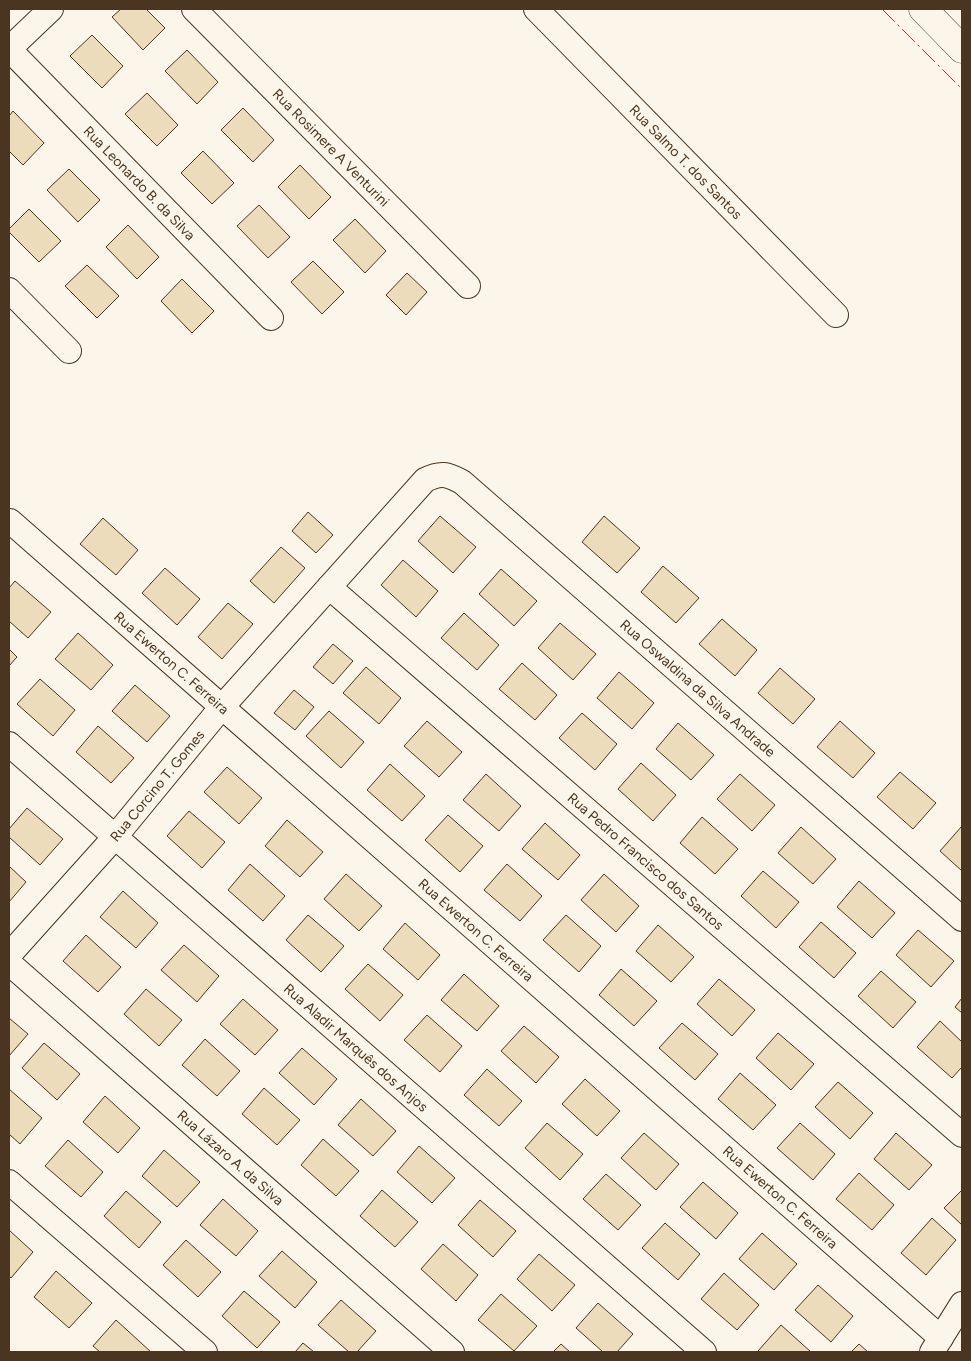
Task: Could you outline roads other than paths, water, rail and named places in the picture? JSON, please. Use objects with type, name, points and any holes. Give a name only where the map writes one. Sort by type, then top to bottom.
[{"type":"street","points":[[9,49],[51,9]]},
{"type":"street","name":"Rua Rosimere A Venturini","points":[[194,9],[468,286]]},
{"type":"street","name":"Rua Salmo T. dos Santos","points":[[536,9],[836,315]]},
{"type":"street","points":[[923,9],[962,49]]},
{"type":"street","name":"Rua Leonardo B. da Silva","points":[[9,49],[271,318]]},
{"type":"street","points":[[9,290],[69,351]]},
{"type":"street","name":"Rua Oswaldina da Silva Andrade","points":[[425,480],[437,474],[450,475],[462,482],[962,920]]},
{"type":"street","name":"Rua Corcino T. Gomes","points":[[9,955],[114,838],[221,708],[425,480]]},
{"type":"street","name":"Rua Ewerton C. Ferreira","points":[[10,522],[936,1345]]},
{"type":"street","name":"Rua Pedro Francisco dos Santos","points":[[330,587],[962,1135]]},
{"type":"street","name":"Rua Aladir Marquês dos Anjos","points":[[9,744],[114,838],[704,1352]]},
{"type":"street","name":"Rua Lázaro A. da Silva","points":[[9,962],[452,1352]]},
{"type":"street","points":[[9,1182],[205,1352]]},
{"type":"street","points":[[936,1345],[962,1304]]}]
